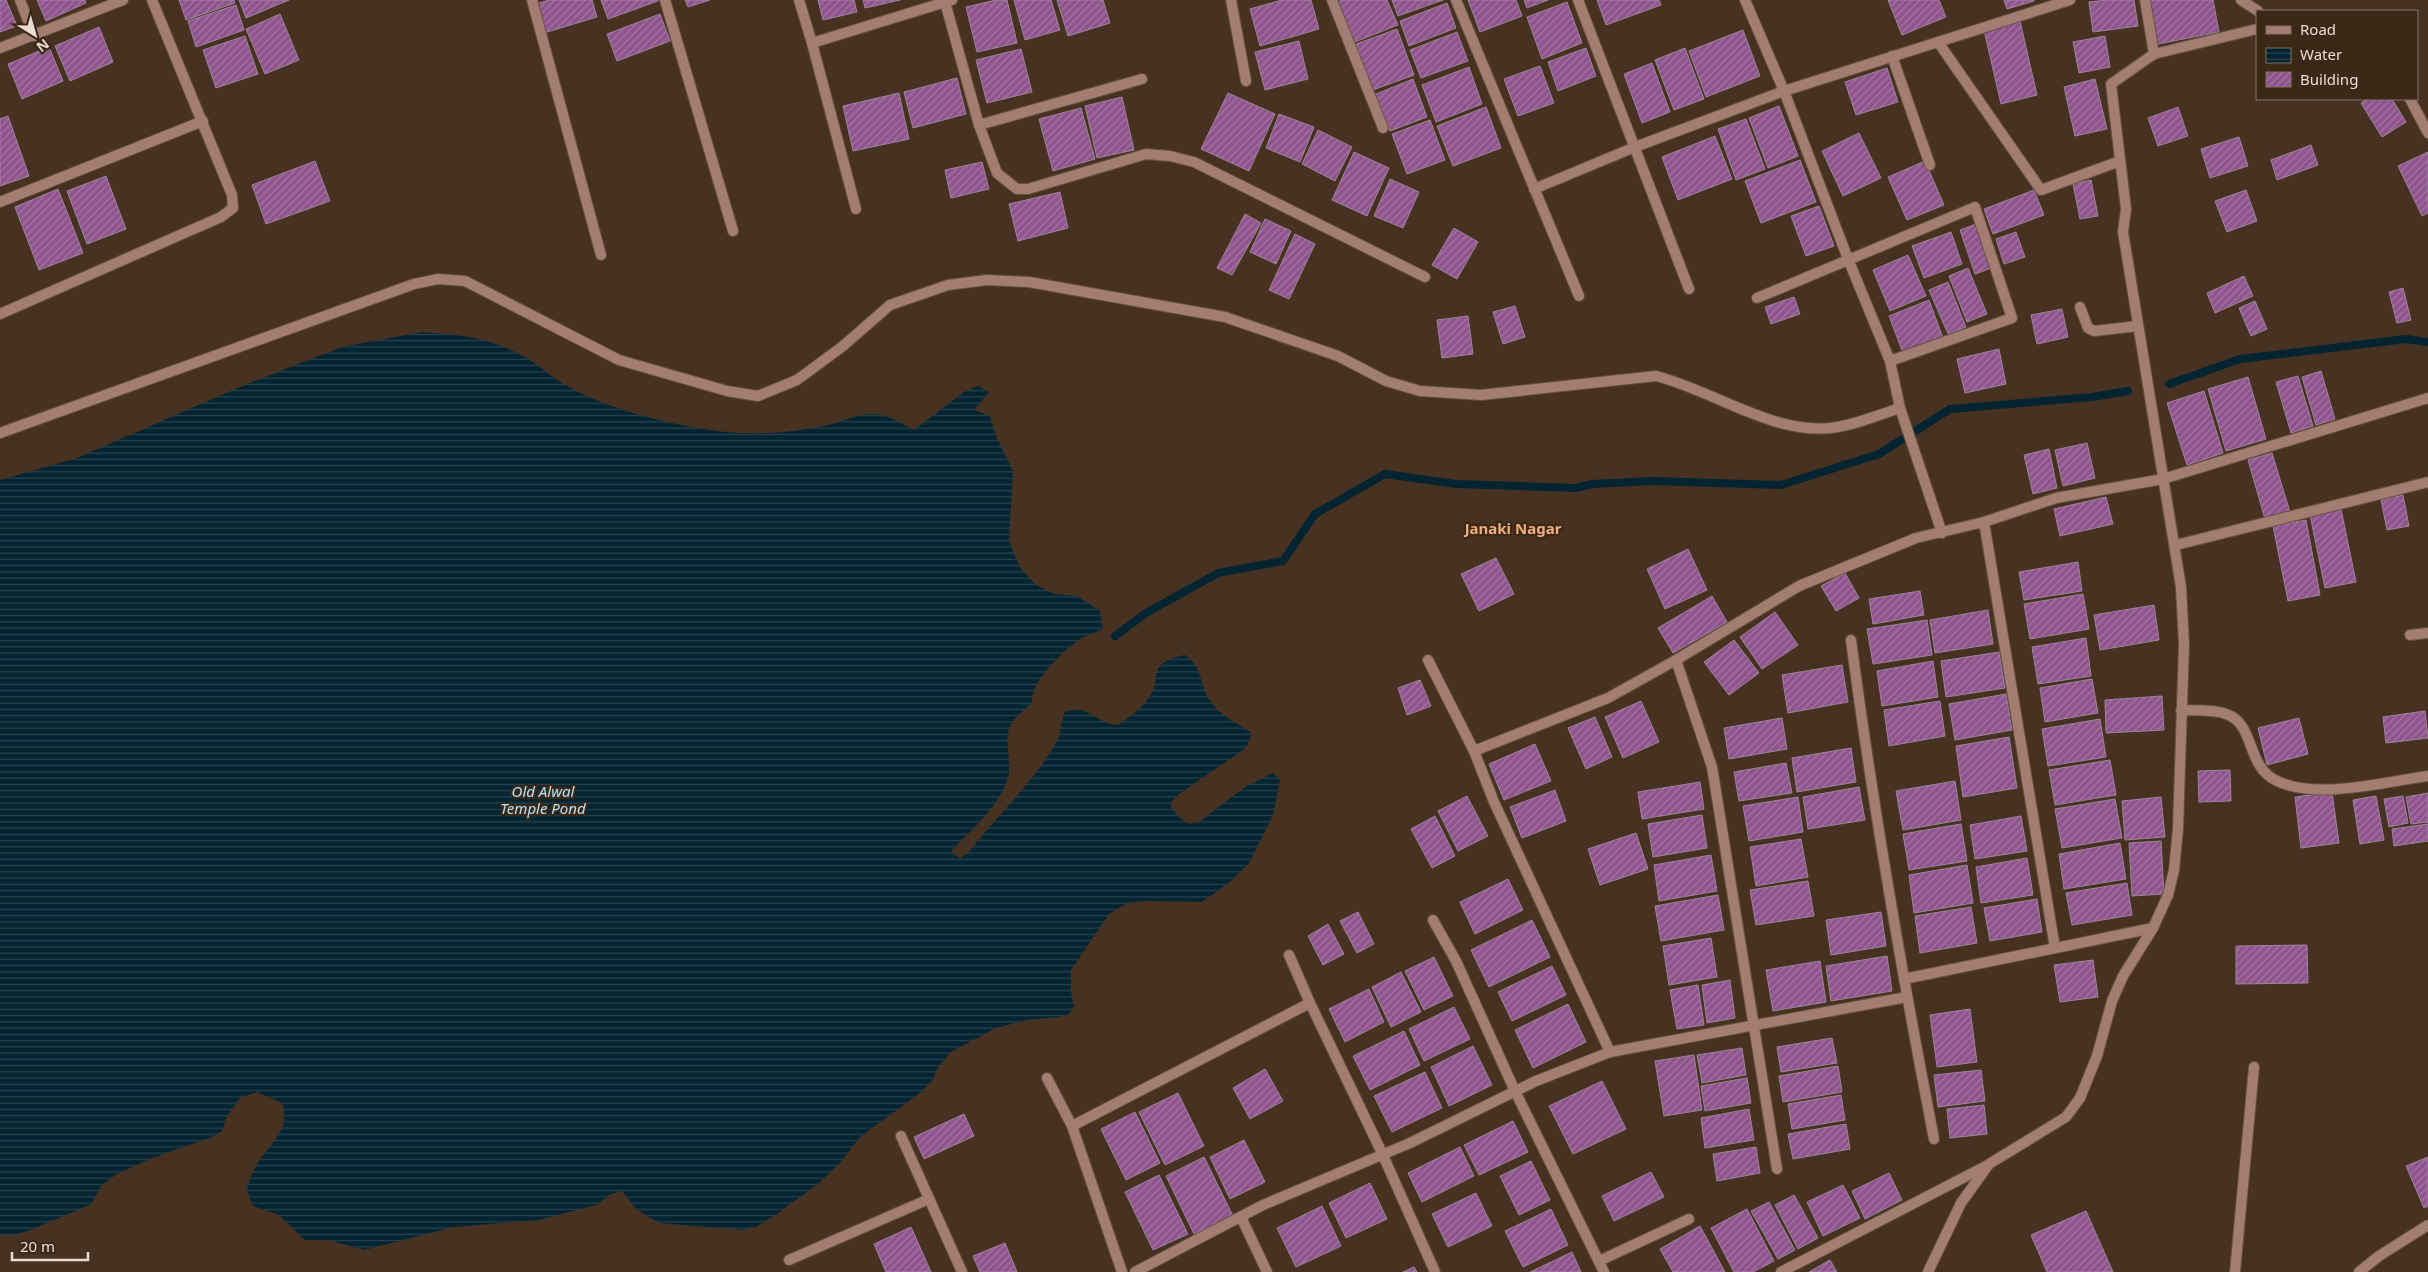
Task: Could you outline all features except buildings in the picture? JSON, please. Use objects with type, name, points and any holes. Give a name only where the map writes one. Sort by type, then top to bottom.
[{"type":"street","points":[[20,0],[34,36]]},
{"type":"street","points":[[0,48],[123,0]]},
{"type":"street","points":[[0,314],[221,217],[233,208],[232,195],[152,0]]},
{"type":"street","points":[[532,0],[601,255]]},
{"type":"street","points":[[665,0],[733,231]]},
{"type":"street","points":[[799,0],[856,209]]},
{"type":"street","points":[[1232,0],[1246,81]]},
{"type":"street","points":[[1332,0],[1383,128]]},
{"type":"street","points":[[1456,0],[1579,296]]},
{"type":"street","points":[[1578,0],[1689,289]]},
{"type":"street","points":[[1745,0],[1784,91],[1848,259],[1890,361],[1900,408],[1942,533]]},
{"type":"street","points":[[1534,189],[1635,146],[1784,91],[2070,0]]},
{"type":"street","points":[[2145,0],[2154,54]]},
{"type":"street","points":[[2241,0],[2256,10]]},
{"type":"street","points":[[812,43],[949,1],[979,125],[997,173],[1017,189],[1028,189],[1146,154],[1170,156],[1194,162],[1425,278]]},
{"type":"street","points":[[1781,1272],[1989,1164],[2066,1117],[2075,1104],[2097,1056],[2112,1001],[2124,976],[2153,928],[2168,895],[2174,870],[2178,829],[2184,644],[2181,587],[2176,545],[2163,479],[2123,232],[2126,209],[2111,84],[2154,54],[2256,29]]},
{"type":"street","points":[[1938,42],[2041,190],[2120,161]]},
{"type":"street","points":[[1892,56],[1930,165]]},
{"type":"street","points":[[979,125],[1142,79]]},
{"type":"street","points":[[2411,100],[2428,133]]},
{"type":"street","points":[[0,202],[203,122]]},
{"type":"street","points":[[1757,298],[1974,207],[2012,318],[1890,361]]},
{"type":"street","points":[[0,433],[330,313],[414,284],[438,279],[465,281],[619,360],[727,391],[758,396],[797,380],[843,346],[890,305],[948,285],[987,280],[1029,282],[1225,317],[1338,356],[1386,382],[1420,391],[1481,395],[1656,376],[1680,382],[1785,426],[1809,429],[1832,428],[1900,408]]},
{"type":"street","points":[[2080,307],[2088,328],[2094,331],[2138,326]]},
{"type":"street","points":[[1474,751],[1608,698],[1676,660],[1799,586],[1916,538],[1984,522],[2056,498],[2163,479],[2428,398]]},
{"type":"street","points":[[2176,545],[2428,482]]},
{"type":"street","points":[[1984,522],[2055,948]]},
{"type":"street","points":[[2410,635],[2428,633]]},
{"type":"street","points":[[1851,640],[1863,732],[1904,979],[1934,1139]]},
{"type":"street","points":[[1428,660],[1474,751],[1494,802],[1610,1052]]},
{"type":"street","points":[[1676,660],[1712,767],[1777,1169]]},
{"type":"street","points":[[2181,710],[2225,713],[2238,719],[2244,727],[2256,760],[2263,772],[2276,780],[2293,786],[2340,788],[2428,776]]},
{"type":"street","points":[[1433,920],[1456,961],[1515,1091],[1604,1272]]},
{"type":"street","points":[[1904,979],[2153,928]]},
{"type":"street","points":[[1289,955],[1382,1153],[1435,1272]]},
{"type":"street","points":[[1135,1272],[1240,1217],[1382,1153],[1410,1143],[1515,1091],[1610,1052],[1907,997]]},
{"type":"street","points":[[1072,1126],[1310,1003]]},
{"type":"street","points":[[2235,1272],[2254,1066]]},
{"type":"street","points":[[1047,1078],[1072,1126],[1122,1272]]},
{"type":"street","points":[[901,1136],[962,1272]]},
{"type":"street","points":[[1928,1272],[1961,1203],[1989,1164]]},
{"type":"street","points":[[789,1260],[929,1199]]},
{"type":"street","points":[[1240,1217],[1267,1272]]},
{"type":"street","points":[[1599,1261],[1689,1219]]},
{"type":"street","points":[[2359,1272],[2379,1256],[2428,1225]]},
{"type":"water","name":"Old Alwal Temple Pond","points":[[422,332],[465,336],[491,342],[535,363],[562,383],[599,401],[652,418],[733,433],[795,431],[824,426],[860,415],[872,414],[889,417],[914,430],[964,392],[978,386],[989,392],[974,410],[990,416],[997,438],[1013,471],[1009,541],[1020,568],[1036,585],[1054,594],[1077,596],[1100,611],[1103,629],[1082,638],[1067,649],[1042,676],[1033,694],[1032,702],[1011,724],[1008,737],[1009,774],[1003,791],[983,818],[952,850],[953,854],[960,858],[968,853],[1026,785],[1057,741],[1065,712],[1079,710],[1108,723],[1118,725],[1146,702],[1153,690],[1159,667],[1170,659],[1185,655],[1196,666],[1204,689],[1215,707],[1249,731],[1251,736],[1246,748],[1179,794],[1172,801],[1171,807],[1179,817],[1189,824],[1199,822],[1245,787],[1273,773],[1280,780],[1273,815],[1249,863],[1230,882],[1202,902],[1145,901],[1128,903],[1109,914],[1071,970],[1071,991],[1074,1006],[1069,1014],[1060,1017],[1026,1020],[996,1028],[951,1052],[939,1066],[932,1081],[920,1093],[860,1137],[839,1164],[818,1184],[756,1227],[744,1230],[659,1223],[636,1209],[622,1191],[611,1194],[596,1205],[539,1220],[454,1227],[364,1250],[328,1240],[305,1240],[279,1215],[253,1206],[247,1190],[255,1168],[277,1137],[284,1122],[282,1103],[257,1092],[240,1098],[226,1118],[222,1131],[212,1137],[152,1158],[117,1174],[102,1185],[91,1204],[28,1231],[13,1235],[0,1235],[0,480],[77,458],[247,384],[342,347]]},
{"type":"waterway","points":[[2169,384],[2240,359],[2406,339],[2428,342]]},
{"type":"waterway","points":[[1115,636],[1146,613],[1218,573],[1283,561],[1315,514],[1385,474],[1456,484],[1575,488],[1592,484],[1652,481],[1781,485],[1879,454],[1950,409],[2092,397],[2128,391]]},
{"type":"district","name":"Janaki Nagar","points":[[1513,529]]}]
